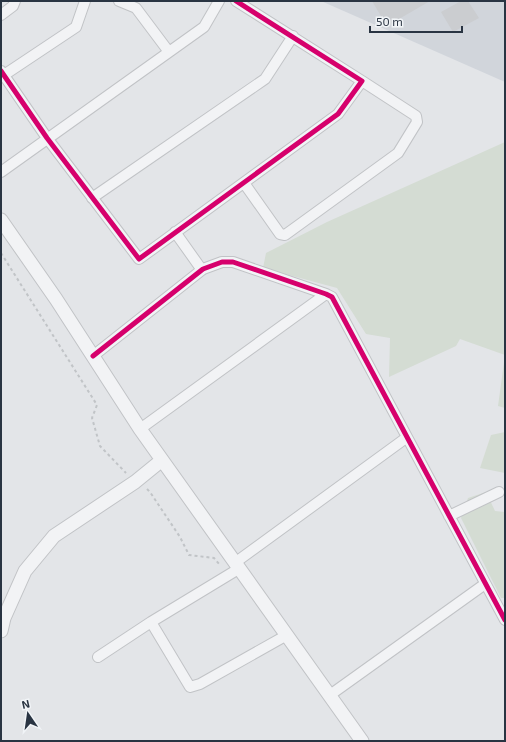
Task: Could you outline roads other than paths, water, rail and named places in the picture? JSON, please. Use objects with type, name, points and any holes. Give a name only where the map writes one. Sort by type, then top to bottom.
[{"type":"street","points":[[1,15],[13,6],[15,1]]},
{"type":"street","points":[[85,1],[76,27],[2,73],[92,198],[139,259],[338,114],[362,81]]},
{"type":"street","points":[[119,1],[136,8],[170,52]]},
{"type":"street","points":[[1,172],[204,27],[219,1]]},
{"type":"street","points":[[236,1],[416,116],[417,122],[398,153],[285,235],[280,234],[244,183]]},
{"type":"street","points":[[92,198],[265,79],[293,36]]},
{"type":"street","points":[[1,220],[56,299],[140,429],[235,568],[287,635],[362,741]]},
{"type":"street","points":[[175,232],[202,270]]},
{"type":"street","points":[[93,356],[202,270],[222,262],[233,262],[332,297],[406,438],[505,620]]},
{"type":"street","points":[[140,429],[326,294]]},
{"type":"street","points":[[98,657],[235,568],[406,438]]},
{"type":"street","points":[[1,631],[4,618],[25,571],[54,536],[134,482],[162,460]]},
{"type":"street","points":[[449,516],[499,492]]},
{"type":"street","points":[[330,695],[485,584]]},
{"type":"street","points":[[151,622],[190,687],[200,684],[287,635]]}]
